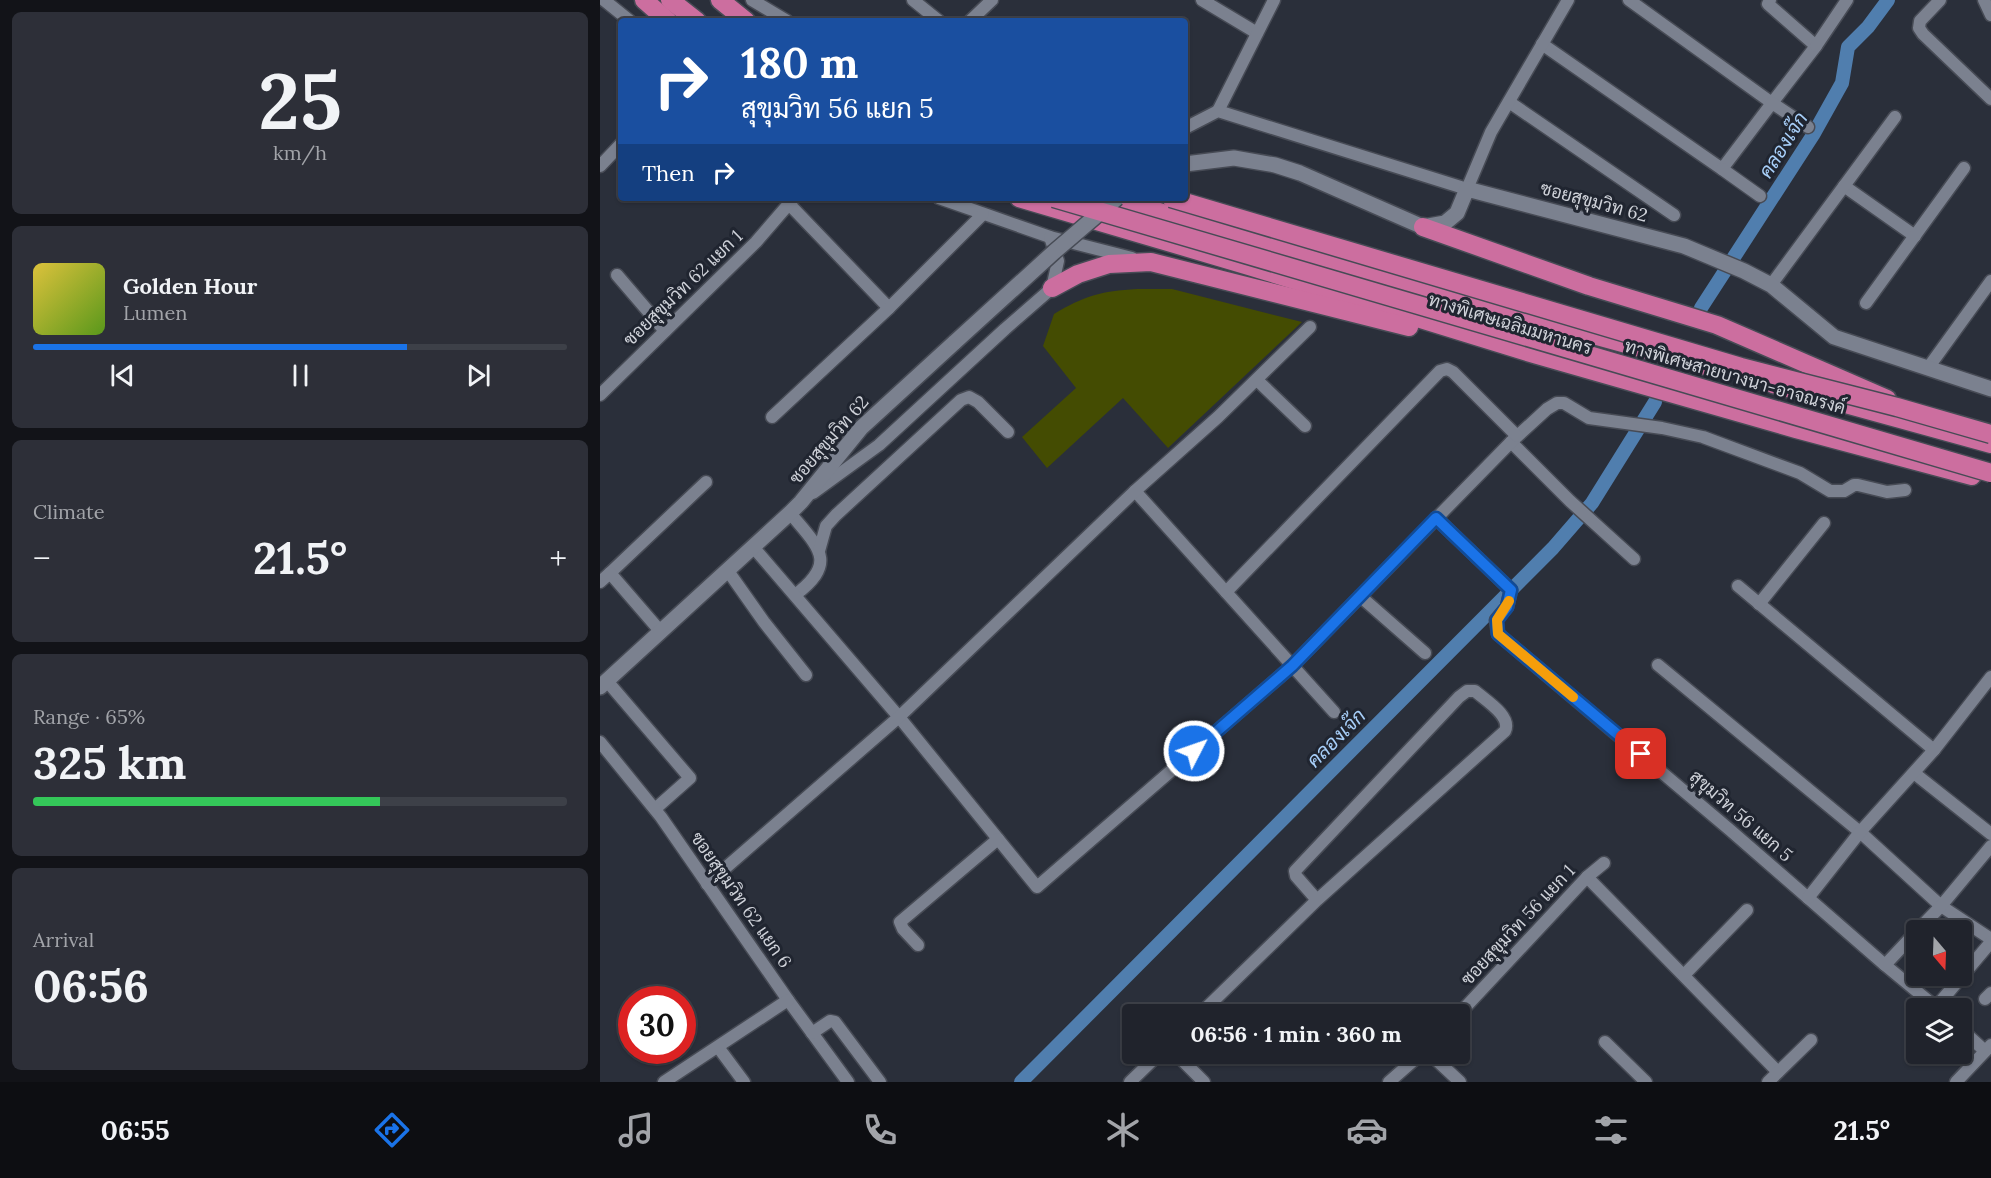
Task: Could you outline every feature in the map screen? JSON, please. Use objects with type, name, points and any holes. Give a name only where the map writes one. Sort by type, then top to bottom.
[{"type":"highway","points":[[644,0],[665,18]]},
{"type":"highway","points":[[670,0],[693,18]]},
{"type":"highway","points":[[684,0],[705,18]]},
{"type":"highway","points":[[720,0],[742,18]]},
{"type":"highway","name":"ทางพิเศษเฉลิมมหานคร","points":[[1029,201],[1537,355],[1796,429],[1991,481]]},
{"type":"highway","name":"ทางพิเศษสายบางนา-อาจณรงค์","points":[[1064,201],[1991,473]]},
{"type":"highway","name":"ทางพิเศษเฉลิมมหานคร","points":[[1120,201],[1474,303],[1988,440]]},
{"type":"highway","name":"ทางพิเศษสายบางนา-อาจณรงค์","points":[[1181,201],[1741,367],[1898,407],[1988,440]]},
{"type":"highway","points":[[1423,227],[1589,286],[1717,325],[1988,440]]},
{"type":"highway","points":[[1052,288],[1078,274],[1109,264],[1151,262],[1458,339],[1537,355]]},
{"type":"street","points":[[604,0],[626,18]]},
{"type":"street","points":[[913,0],[935,18]]},
{"type":"street","points":[[973,18],[992,0]]},
{"type":"street","points":[[1202,0],[1257,33]]},
{"type":"street","points":[[1188,126],[1218,111],[1274,0]]},
{"type":"street","points":[[1188,164],[1234,158],[1275,165],[1300,173],[1423,227],[1445,223],[1456,213],[1491,132],[1568,0]]},
{"type":"street","points":[[1629,0],[1808,127]]},
{"type":"street","points":[[1722,169],[1816,46],[1847,0]]},
{"type":"street","points":[[1940,0],[1920,21],[1919,28],[1991,99]]},
{"type":"street","points":[[1984,0],[1991,15]]},
{"type":"street","points":[[1767,1],[1816,46]]},
{"type":"street","points":[[760,2],[783,18]]},
{"type":"street","points":[[1542,44],[1760,196]]},
{"type":"street","points":[[1509,102],[1674,214]]},
{"type":"street","points":[[1218,111],[1467,189]]},
{"type":"street","points":[[1771,285],[1895,117]]},
{"type":"street","points":[[600,166],[618,147]]},
{"type":"street","points":[[1866,303],[1964,168]]},
{"type":"street","points":[[1844,186],[1915,236]]},
{"type":"street","name":"ซอยสุขุมวิท 62","points":[[1467,189],[1684,246],[1771,285],[1834,337],[1991,389]]},
{"type":"street","name":"ซอยสุขุมวิท 62 แยก 1","points":[[600,394],[756,242],[792,201],[889,308]]},
{"type":"street","points":[[947,201],[1050,237],[1151,262]]},
{"type":"street","name":"ซอยสุขุมวิท 62","points":[[603,684],[795,508],[861,428],[1054,252],[1114,201]]},
{"type":"street","points":[[772,417],[889,308],[983,214]]},
{"type":"street","points":[[795,596],[817,575],[821,563],[819,551],[795,508],[879,445],[1052,288],[1058,261],[1050,237]]},
{"type":"street","points":[[617,275],[665,331]]},
{"type":"street","points":[[1928,368],[1991,280]]},
{"type":"street","points":[[706,884],[899,717],[1135,491],[1257,380],[1310,327]]},
{"type":"street","points":[[1226,592],[1440,371],[1447,369],[1453,372],[1570,501],[1634,560]]},
{"type":"street","points":[[1257,380],[1305,426]]},
{"type":"street","points":[[819,551],[826,526],[836,515],[961,400],[969,398],[978,402],[1008,432]]},
{"type":"street","points":[[754,548],[899,717],[1037,887],[1292,666],[1514,439],[1547,409],[1557,403],[1564,403],[1589,418],[1662,428],[1703,437],[1800,473],[1830,491],[1844,491],[1854,485],[1887,492],[1905,490]]},
{"type":"street","points":[[600,582],[706,482]]},
{"type":"street","points":[[1135,491],[1334,712]]},
{"type":"street","name":"สุขุมวิท 56 แยก 5","points":[[1436,518],[1511,590],[1507,607],[1497,620],[1498,634],[1925,998]]},
{"type":"street","points":[[1759,604],[1824,523]]},
{"type":"street","points":[[728,571],[764,622],[806,675]]},
{"type":"street","points":[[610,573],[661,632]]},
{"type":"street","points":[[1738,586],[1934,750]]},
{"type":"street","points":[[1360,596],[1425,653]]},
{"type":"street","points":[[1658,665],[1860,832],[1941,906],[1991,941],[1945,998]]},
{"type":"street","points":[[1808,898],[1860,832],[1934,750],[1991,677]]},
{"type":"street","points":[[603,684],[690,778],[655,808]]},
{"type":"street","points":[[1210,1004],[1317,900],[1504,731],[1507,727],[1506,719],[1475,691],[1467,691],[1459,698],[1295,872],[1317,900]]},
{"type":"street","name":"ซอยสุขุมวิท 62 แยก 6","points":[[600,742],[655,808],[706,884],[848,1082]]},
{"type":"street","points":[[1914,773],[1991,834]]},
{"type":"street","points":[[918,945],[903,929],[900,922],[998,839]]},
{"type":"street","points":[[1928,920],[1991,846]]},
{"type":"street","name":"ซอยสุขุมวิท 56 แยก 1","points":[[1468,1004],[1587,877],[1604,863]]},
{"type":"street","points":[[1587,877],[1778,1072]]},
{"type":"street","points":[[1684,975],[1747,910]]},
{"type":"street","points":[[1885,965],[1906,943]]},
{"type":"street","points":[[664,1082],[788,1000]]},
{"type":"street","points":[[812,1034],[824,1024],[830,1021],[835,1022],[880,1082]]},
{"type":"street","points":[[1956,1082],[1988,1048],[1972,1037]]},
{"type":"street","points":[[1768,1082],[1811,1040]]},
{"type":"street","points":[[1605,1042],[1646,1082]]},
{"type":"street","points":[[718,1047],[744,1082]]},
{"type":"street","points":[[1133,1081],[1149,1064]]},
{"type":"street","points":[[1186,1064],[1204,1082]]},
{"type":"street","points":[[1389,1082],[1409,1064]]},
{"type":"street","points":[[1441,1064],[1460,1082]]},
{"type":"green space","points":[[1137,289],[1172,289],[1302,322],[1168,448],[1123,398],[1047,468],[1022,437],[1076,388],[1043,346],[1054,314],[1093,296]]},
{"type":"waterway","name":"คลองเจ๊ก","points":[[1701,308],[1813,135],[1842,83],[1848,47],[1868,27],[1888,0]]},
{"type":"waterway","name":"คลองเจ๊ก","points":[[1021,1082],[1553,548],[1592,503],[1655,402]]},
{"type":"slow traffic","points":[[1509,601],[1497,620],[1498,634],[1573,697]]},
{"type":"route","points":[[1194,751],[1292,666],[1436,518],[1511,590],[1507,607],[1497,620],[1498,634],[1641,754]]}]
